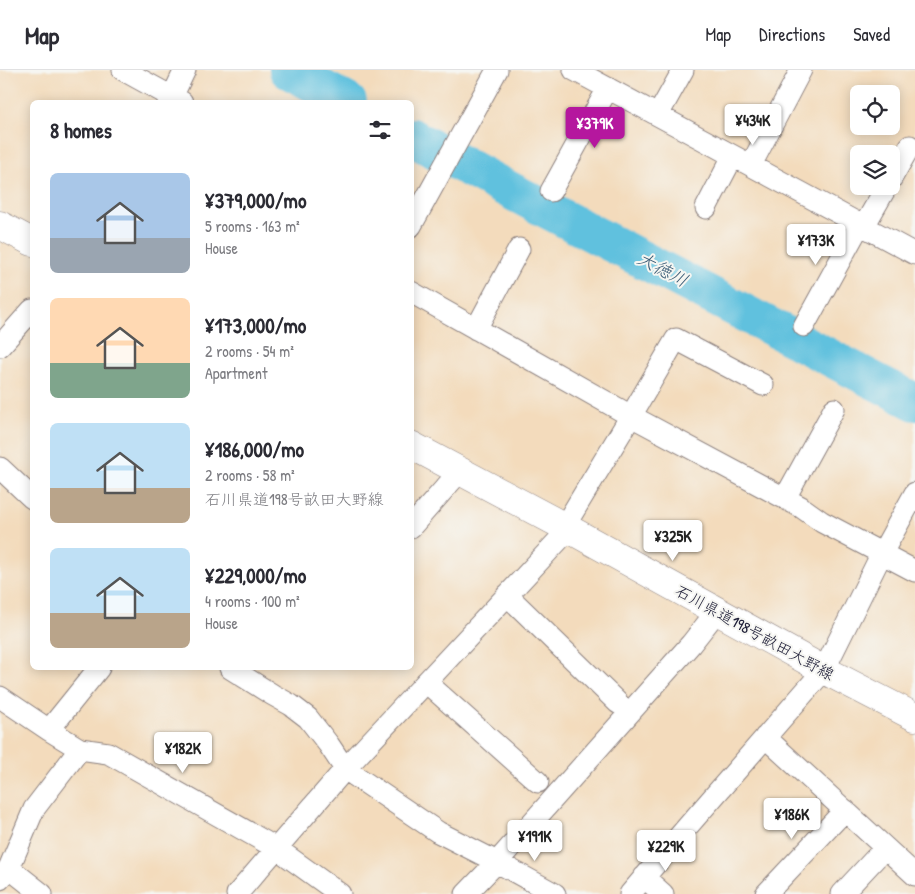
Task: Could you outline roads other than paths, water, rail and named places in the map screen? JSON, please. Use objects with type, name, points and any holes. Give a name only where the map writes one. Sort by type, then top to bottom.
[{"type":"main road","points":[[0,225],[30,241]]},
{"type":"main road","name":"石川県道198号畝田大野線","points":[[414,447],[567,528],[824,670],[915,717]]},
{"type":"street","points":[[123,70],[172,100]]},
{"type":"street","points":[[174,100],[185,70]]},
{"type":"street","points":[[414,221],[497,70]]},
{"type":"street","points":[[574,70],[915,254]]},
{"type":"street","points":[[658,115],[683,70]]},
{"type":"street","points":[[706,208],[742,160],[801,70]]},
{"type":"street","points":[[551,191],[608,88]]},
{"type":"street","points":[[900,163],[910,146]]},
{"type":"street","points":[[804,326],[881,195]]},
{"type":"street","points":[[476,329],[520,249]]},
{"type":"street","points":[[414,294],[632,416],[785,498],[822,522],[915,570]]},
{"type":"street","points":[[0,346],[30,312]]},
{"type":"street","points":[[237,894],[345,770],[567,528],[676,340],[763,385]]},
{"type":"street","points":[[785,498],[834,409]]},
{"type":"street","points":[[0,468],[30,496]]},
{"type":"street","points":[[414,524],[460,471]]},
{"type":"street","points":[[630,894],[824,670],[882,553],[915,494]]},
{"type":"street","points":[[507,595],[618,703]]},
{"type":"street","points":[[466,894],[497,862],[691,644],[717,611]]},
{"type":"street","points":[[49,730],[97,670]]},
{"type":"street","points":[[233,670],[292,705],[308,718],[345,770],[438,832],[555,894]]},
{"type":"street","points":[[426,682],[538,782]]},
{"type":"street","points":[[0,697],[80,749],[108,753],[276,848],[340,894]]},
{"type":"street","points":[[766,737],[915,875]]},
{"type":"street","points":[[42,894],[5,873],[34,809],[80,749]]},
{"type":"street","points":[[766,894],[845,810]]},
{"type":"street","points":[[842,894],[885,848]]},
{"type":"street","points":[[644,877],[663,894]]},
{"type":"waterway","name":"大徳川","points":[[288,70],[344,100]]},
{"type":"waterway","name":"大徳川","points":[[414,139],[915,402]]}]
